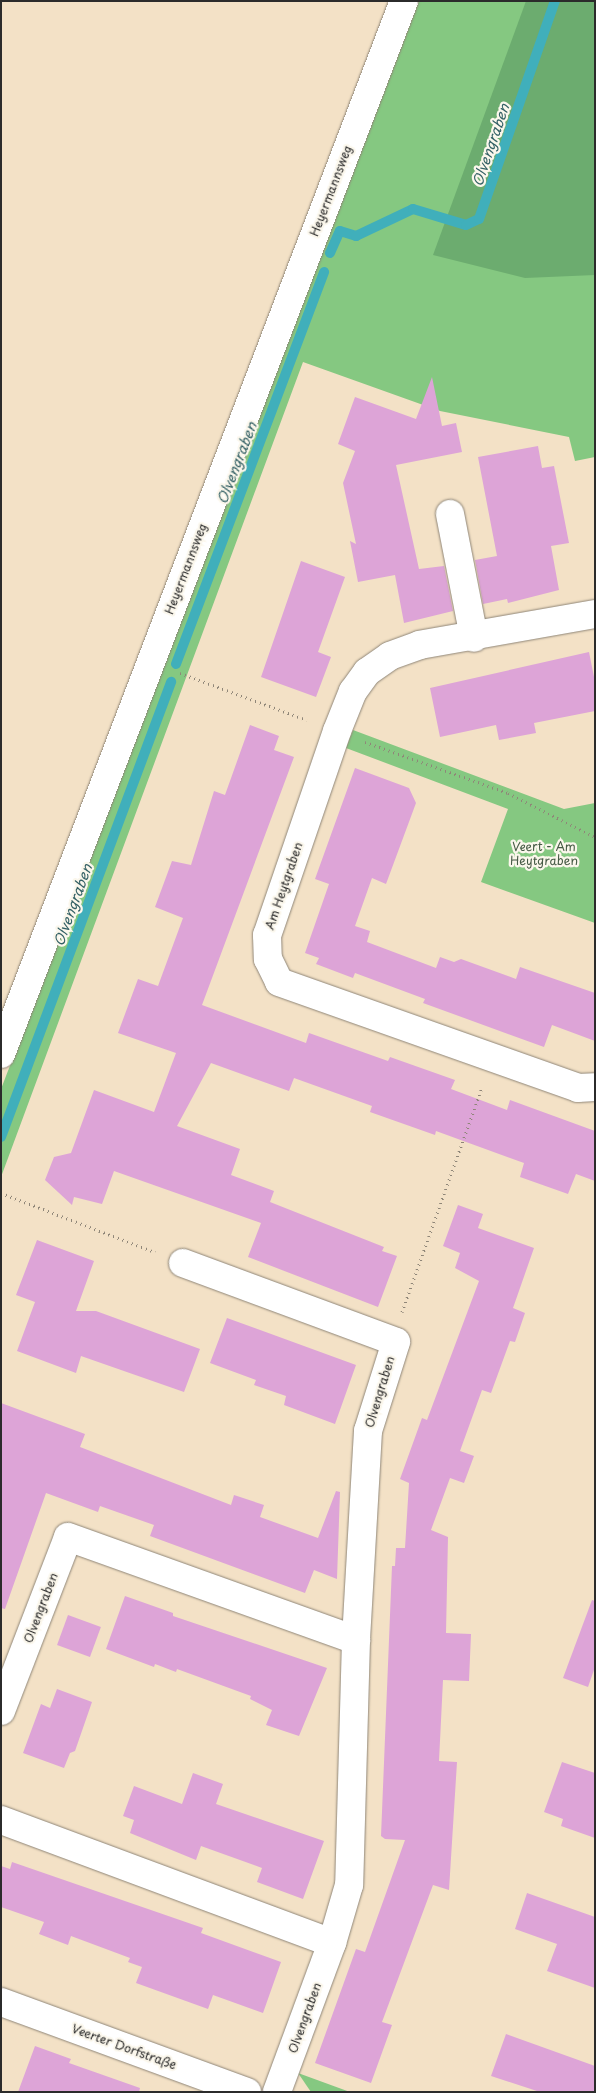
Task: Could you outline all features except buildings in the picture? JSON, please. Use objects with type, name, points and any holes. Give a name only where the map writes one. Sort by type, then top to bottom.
[{"type":"street","name":"Heyermannsweg","points":[[1,1054],[404,1]]},
{"type":"street","points":[[450,514],[474,638]]},
{"type":"street","name":"Am Heytgraben","points":[[595,614],[474,638],[420,646],[390,656],[367,672],[354,691],[337,731],[267,935],[268,959],[279,982],[578,1088],[595,1087]]},
{"type":"street","name":"Olvengraben","points":[[183,1263],[396,1342],[368,1431],[356,1640],[348,1885],[332,1943],[277,2092]]},
{"type":"street","name":"Olvengraben","points":[[1,1711],[68,1537],[356,1640]]},
{"type":"street","points":[[1,1820],[332,1943]]},
{"type":"street","name":"Veerter Dorfstraße","points":[[1,2002],[247,2092]]},
{"type":"path","points":[[151,663],[508,793],[595,837]]},
{"type":"path","points":[[396,1342],[399,1321],[493,1058]]},
{"type":"path","points":[[1,1193],[183,1263]]},
{"type":"green space","points":[[419,1],[595,1],[595,457],[575,461],[569,437],[440,411],[303,362],[1,1177],[1,1089]]},
{"type":"green space","points":[[526,1],[595,1],[595,275],[525,278],[433,255]]},
{"type":"green space","name":"Veert - Am Heytgraben","points":[[353,730],[564,809],[595,803],[595,923],[481,882],[508,809],[346,748]]},
{"type":"green space","points":[[298,2073],[350,2092],[311,2092]]},
{"type":"waterway","name":"Olvengraben","points":[[330,253],[340,231],[356,236],[413,209],[466,225],[479,219],[555,1]]},
{"type":"waterway","name":"Olvengraben","points":[[176,664],[324,272]]},
{"type":"waterway","name":"Olvengraben","points":[[1,1137],[171,682]]}]
